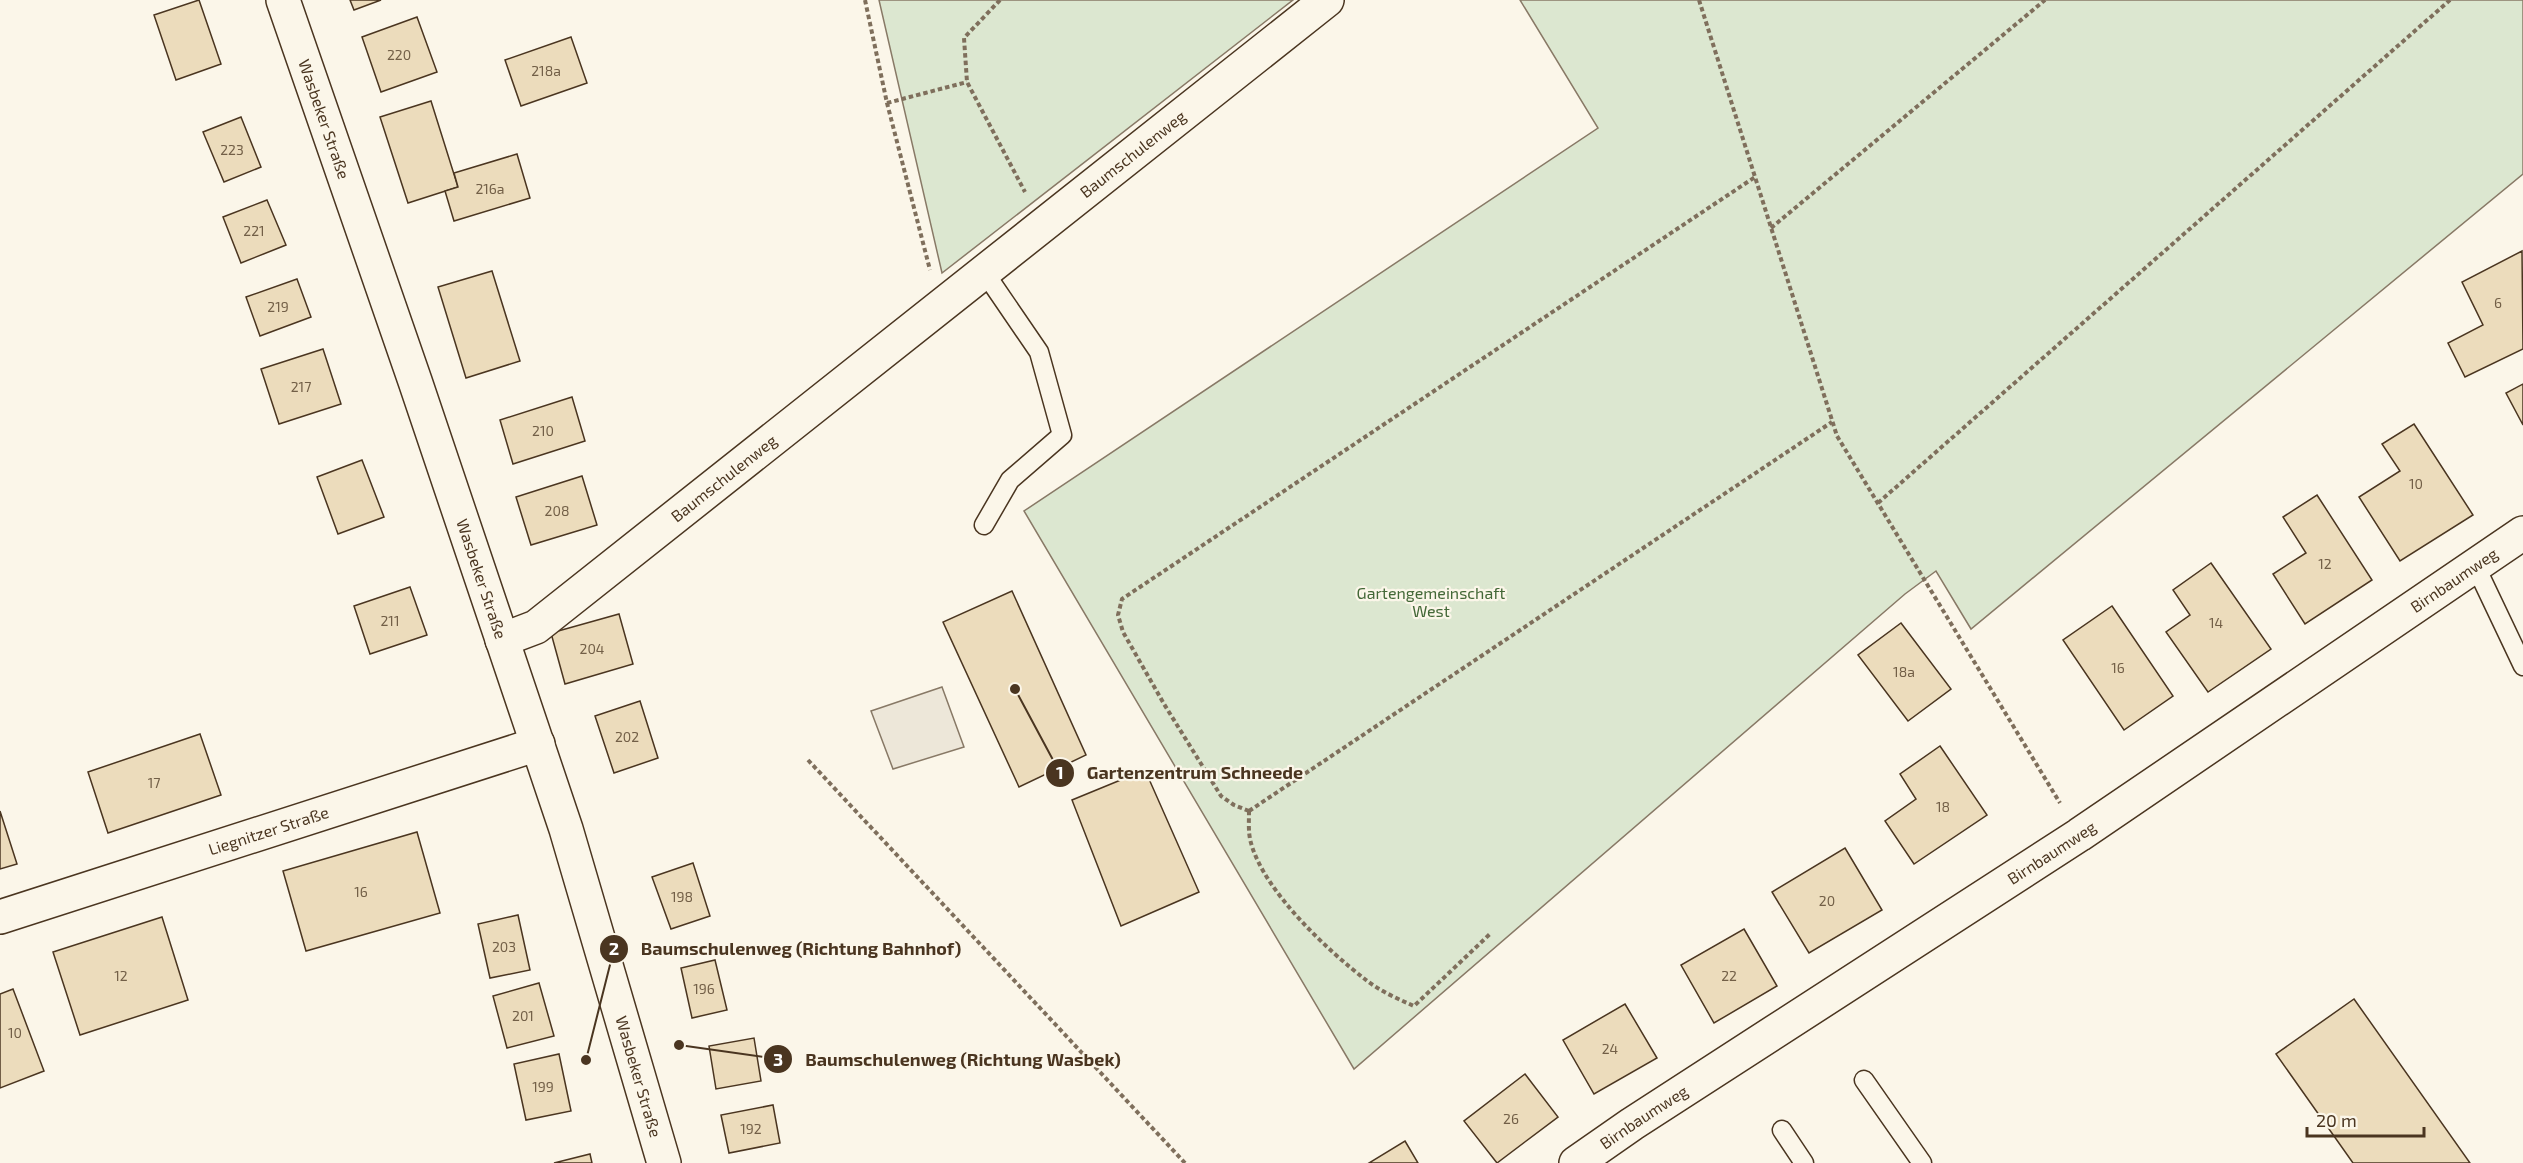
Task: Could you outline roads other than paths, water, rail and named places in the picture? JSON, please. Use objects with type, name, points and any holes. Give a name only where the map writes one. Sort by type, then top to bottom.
[{"type":"street","name":"Wasbeker Straße","points":[[283,0],[570,841],[664,1163]]},
{"type":"street","name":"Baumschulenweg","points":[[502,640],[536,627],[1327,0]]},
{"type":"street","name":"Birnbaumweg","points":[[1576,1163],[1632,1124],[2079,835],[2523,533]]},
{"type":"street","name":"Liegnitzer Straße","points":[[0,917],[538,744]]},
{"type":"lane","points":[[984,525],[1010,480],[1062,435],[1038,352],[985,273]]},
{"type":"lane","points":[[2475,565],[2523,666]]},
{"type":"lane","points":[[1864,1080],[1922,1163]]},
{"type":"lane","points":[[1782,1130],[1804,1163]]},
{"type":"place","name":"Gartenzentrum Schneede","points":[[1015,689]]},
{"type":"place","name":"Baumschulenweg (Richtung Wasbek)","points":[[679,1045]]},
{"type":"place","name":"Baumschulenweg (Richtung Bahnhof)","points":[[586,1060]]},
{"type":"park label","name":"Gartengemeinschaft West","points":[[1431,602]]}]
